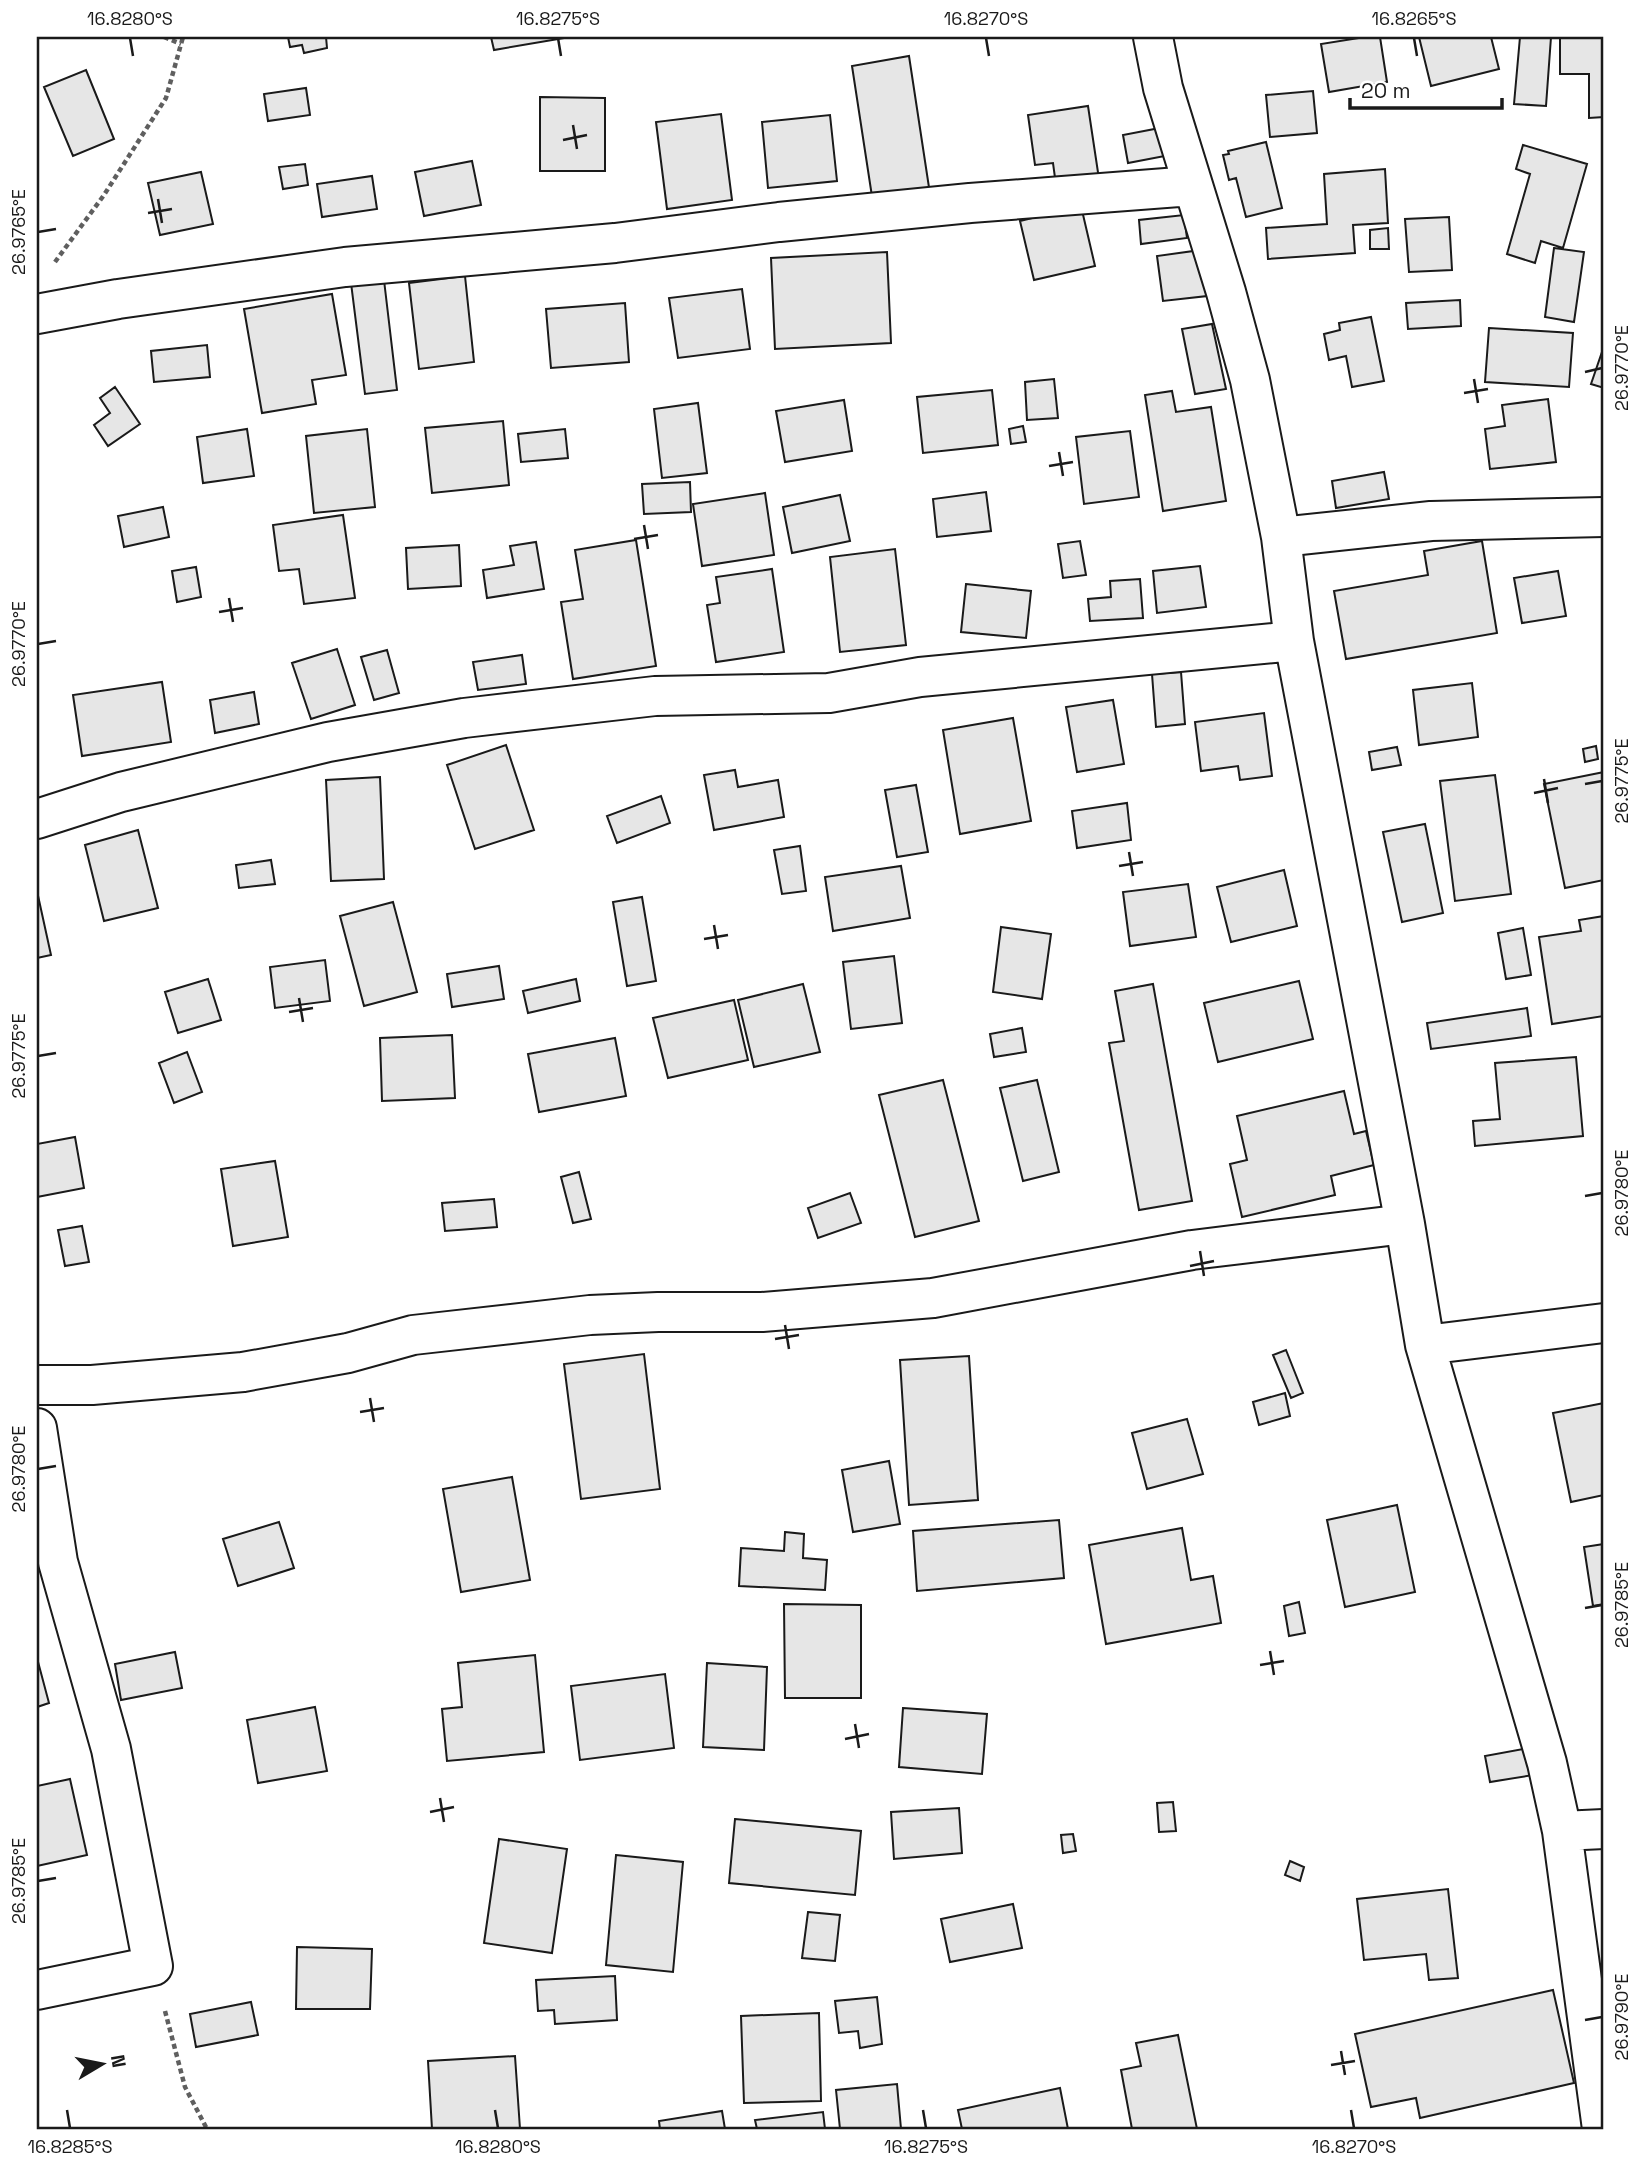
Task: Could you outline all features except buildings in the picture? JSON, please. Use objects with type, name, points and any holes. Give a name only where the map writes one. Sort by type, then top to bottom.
[{"type":"street","points":[[1153,37],[1163,88],[1226,292],[1250,380],[1281,537],[1294,641],[1405,1224],[1425,1345],[1548,1763],[1562,1831],[1602,2129]]},
{"type":"street","points":[[37,314],[118,299],[345,267],[615,243],[779,222],[970,203],[1192,186]]},
{"type":"street","points":[[1281,537],[1431,522],[1604,516]]},
{"type":"street","points":[[37,819],[121,792],[328,741],[464,718],[655,695],[829,693],[920,677],[1294,641]]},
{"type":"street","points":[[37,1385],[92,1385],[243,1372],[348,1353],[413,1335],[590,1315],[762,1312],[933,1298],[1192,1250],[1405,1224]]},
{"type":"street","points":[[1425,1345],[1604,1323]]},
{"type":"street","points":[[37,1428],[58,1562],[111,1749],[153,1966],[37,1990]]},
{"type":"street","points":[[1562,1831],[1604,1829]]},
{"type":"path","points":[[164,37],[181,44]]},
{"type":"path","points":[[52,267],[104,195],[166,98],[183,37]]},
{"type":"path","points":[[153,1966],[185,2087],[207,2129]]}]
